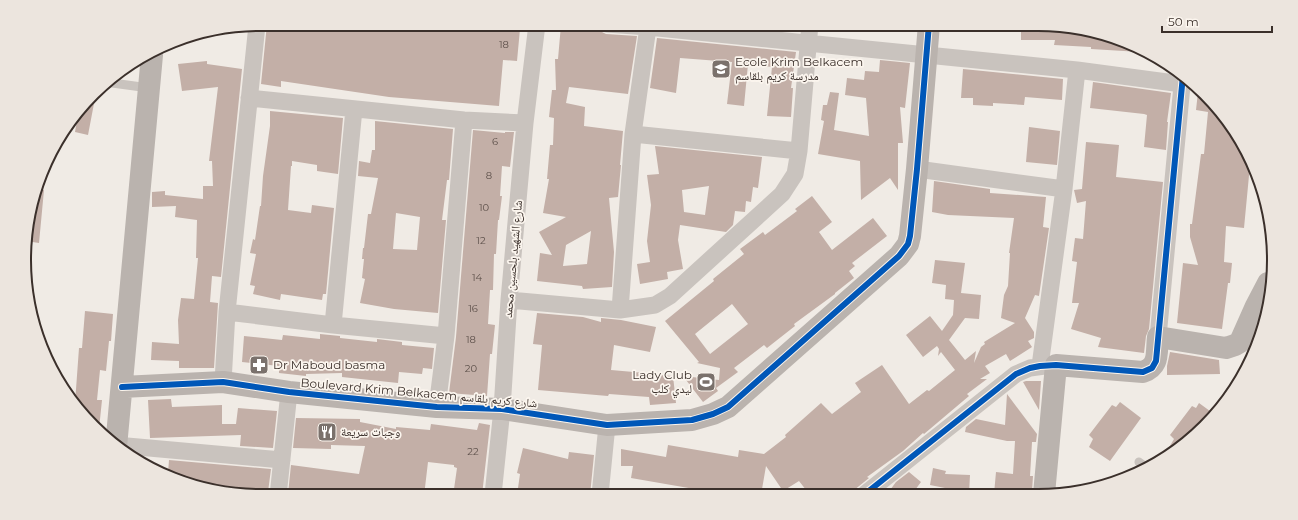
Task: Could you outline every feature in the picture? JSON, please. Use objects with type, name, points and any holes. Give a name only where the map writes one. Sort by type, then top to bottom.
[{"type":"street","points":[[222,382],[227,312],[255,31]]},
{"type":"street","name":"شارع الشهيد بلحسين محمد","points":[[493,489],[502,409],[509,300],[525,123],[536,31]]},
{"type":"street","points":[[620,310],[632,134],[647,31]]},
{"type":"street","points":[[686,31],[1178,79]]},
{"type":"street","points":[[509,300],[620,310],[655,305],[670,296],[782,194],[795,174],[799,151],[809,31]]},
{"type":"street","name":"Boulevard Krim Belkacem شارع كريم بلقاسم","points":[[122,387],[222,382],[289,392],[437,407],[502,409],[607,425],[692,420],[713,414],[728,407],[904,250],[910,236],[917,169],[927,31]]},
{"type":"street","points":[[117,438],[152,59]]},
{"type":"street","points":[[1044,489],[1048,366],[1064,189],[1077,70]]},
{"type":"street","points":[[871,489],[1016,374],[1030,368],[1048,366],[1143,372],[1152,368],[1156,361],[1183,83]]},
{"type":"street","points":[[249,98],[464,120],[525,123]]},
{"type":"street","points":[[333,325],[354,109]]},
{"type":"street","points":[[437,407],[446,336],[464,120]]},
{"type":"street","points":[[632,134],[799,151]]},
{"type":"street","points":[[917,169],[1064,189]]},
{"type":"street","points":[[1158,337],[1226,348],[1235,345],[1254,329],[1264,295]]},
{"type":"street","points":[[227,312],[333,325],[446,336]]},
{"type":"street","points":[[279,489],[289,392]]},
{"type":"street","points":[[601,489],[607,425]]},
{"type":"street","points":[[129,447],[282,460]]},
{"type":"lane","points":[[115,83],[149,88]]},
{"type":"building","points":[[266,31],[520,31],[517,61],[503,60],[499,106],[389,97],[281,81],[281,87],[261,84]]},
{"type":"building","points":[[560,31],[601,31],[606,34],[637,36],[628,94],[569,87],[566,103],[585,107],[584,126],[623,131],[618,197],[609,198],[614,252],[612,287],[583,289],[582,286],[537,281],[540,253],[552,255],[539,232],[566,217],[543,213],[549,179],[547,179],[550,145],[553,145],[554,118],[549,117],[552,90],[556,90],[555,59],[558,59]],"holes":[[[591,231],[587,264],[563,266],[566,245]]]},
{"type":"building","points":[[1021,31],[1053,31],[1083,35],[1112,43],[1133,52],[1054,45],[1055,40],[1021,40]]},
{"type":"building","points":[[657,38],[796,52],[791,88],[793,88],[791,117],[767,116],[772,67],[748,64],[744,106],[727,104],[732,62],[680,58],[676,93],[650,88]]},
{"type":"building","points":[[880,60],[910,63],[905,108],[900,107],[903,143],[898,143],[898,190],[890,178],[861,200],[860,161],[818,154],[824,121],[821,120],[823,105],[827,105],[830,92],[839,93],[834,130],[869,136],[866,98],[845,95],[847,78],[864,80],[865,71],[879,72]]},
{"type":"building","points":[[207,61],[207,64],[242,69],[221,277],[212,276],[210,302],[218,303],[214,368],[179,368],[179,361],[151,360],[152,342],[179,344],[178,320],[181,298],[194,299],[198,258],[196,258],[197,220],[175,217],[176,206],[152,207],[152,192],[165,191],[165,195],[203,199],[203,186],[213,186],[212,161],[209,161],[218,87],[182,91],[178,64]]},
{"type":"building","points":[[963,69],[1063,79],[1062,100],[1025,97],[1024,105],[993,103],[993,106],[973,105],[973,98],[961,98]]},
{"type":"building","points":[[1093,82],[1171,93],[1167,122],[1166,150],[1144,147],[1147,115],[1090,108]]},
{"type":"building","points":[[1198,96],[1220,121],[1249,171],[1244,228],[1226,226],[1224,262],[1232,263],[1222,329],[1177,323],[1183,263],[1198,265],[1190,237],[1190,224],[1192,224],[1201,154],[1204,154],[1208,112],[1196,110]]},
{"type":"building","points":[[94,102],[88,135],[75,132],[76,123]]},
{"type":"building","points":[[270,111],[343,118],[338,174],[317,171],[317,165],[292,161],[291,166],[288,210],[311,213],[312,205],[334,208],[326,294],[323,294],[322,300],[281,294],[280,300],[253,294],[255,286],[250,285],[256,254],[250,253],[253,239],[255,240],[261,206],[263,176],[270,126]]},
{"type":"building","points":[[375,121],[453,129],[449,180],[447,180],[442,220],[446,220],[438,313],[394,309],[360,303],[365,279],[362,278],[364,259],[362,259],[363,248],[368,214],[371,214],[378,178],[358,176],[359,161],[370,163],[372,150],[375,150]],"holes":[[[396,213],[420,217],[417,250],[393,249]]]},
{"type":"building","points":[[1029,127],[1060,131],[1057,165],[1026,162]]},
{"type":"building","points":[[473,130],[505,133],[514,132],[510,167],[502,166],[500,196],[502,196],[498,220],[496,254],[494,254],[493,290],[490,290],[488,324],[495,325],[492,354],[490,354],[487,396],[449,393],[456,337]]},
{"type":"building","points":[[1086,142],[1119,145],[1116,177],[1163,182],[1149,329],[1146,336],[1144,353],[1098,347],[1101,338],[1071,329],[1079,303],[1072,303],[1077,262],[1072,261],[1075,238],[1083,239],[1086,201],[1077,203],[1074,190],[1082,189]]},
{"type":"building","points":[[655,146],[762,157],[758,188],[753,187],[751,202],[746,201],[745,212],[735,211],[733,225],[726,232],[680,225],[678,240],[683,269],[667,272],[668,279],[640,284],[637,264],[650,262],[647,241],[651,205],[647,175],[659,174]],"holes":[[[709,186],[705,215],[684,212],[682,190]]]},
{"type":"building","points":[[934,181],[990,189],[990,193],[1046,197],[1043,227],[1049,228],[1039,296],[1035,295],[1025,318],[1034,332],[1034,338],[1028,341],[1032,347],[1010,361],[1006,354],[985,366],[990,373],[980,379],[987,379],[967,394],[969,396],[924,434],[923,433],[903,451],[867,477],[869,478],[855,489],[805,489],[799,481],[786,489],[782,489],[766,466],[762,489],[694,489],[631,478],[633,466],[621,466],[621,449],[666,457],[668,445],[738,457],[739,450],[764,454],[786,437],[785,435],[821,403],[832,414],[861,392],[855,383],[882,365],[909,404],[927,390],[929,391],[955,370],[941,352],[938,356],[939,349],[937,346],[923,357],[906,335],[930,316],[942,331],[953,315],[954,300],[945,299],[946,285],[932,283],[935,260],[965,263],[961,293],[981,295],[979,319],[965,318],[949,340],[965,360],[976,351],[974,363],[981,347],[985,344],[984,342],[1015,323],[1001,318],[1004,295],[1008,286],[1009,253],[1014,218],[948,215],[932,212]]},
{"type":"building","points":[[42,190],[44,190],[39,243],[31,242],[35,215]]},
{"type":"building","points":[[812,196],[832,222],[819,232],[832,250],[873,218],[887,236],[852,263],[855,266],[849,271],[854,278],[794,324],[795,326],[767,348],[764,345],[734,368],[738,372],[716,388],[718,391],[703,402],[683,376],[719,380],[720,368],[697,363],[699,362],[665,321],[744,254],[740,249],[763,232],[765,235],[797,211],[795,209]],"holes":[[[732,304],[748,324],[710,354],[695,334]]]},
{"type":"building","points":[[85,311],[113,314],[111,341],[109,341],[106,371],[100,370],[97,400],[102,400],[100,423],[76,395],[79,348],[82,348]]},
{"type":"building","points":[[537,313],[583,317],[601,322],[601,318],[621,320],[656,327],[650,352],[614,345],[611,370],[673,376],[676,403],[650,405],[649,397],[609,394],[608,396],[538,390],[542,345],[533,344]]},
{"type":"building","points":[[320,334],[377,342],[377,339],[402,342],[402,345],[434,348],[432,369],[423,368],[422,374],[399,372],[398,383],[342,377],[342,373],[306,374],[306,376],[279,373],[279,366],[242,362],[244,336],[282,340],[283,335],[320,339]]},
{"type":"building","points":[[1170,352],[1219,360],[1220,374],[1167,375]]},
{"type":"building","points":[[1041,381],[1039,410],[1023,382]]},
{"type":"building","points":[[1007,394],[1037,434],[1036,442],[1032,442],[1030,476],[1033,476],[1032,489],[994,489],[996,472],[1013,474],[1015,441],[1007,441],[965,432],[966,427],[976,419],[1005,425]]},
{"type":"building","points":[[171,399],[172,407],[222,405],[222,424],[236,424],[238,408],[277,411],[273,448],[240,446],[241,435],[150,438],[148,400]]},
{"type":"building","points":[[1120,402],[1141,418],[1110,461],[1089,447],[1093,439],[1089,435],[1112,405],[1116,407]]},
{"type":"building","points":[[1199,403],[1210,411],[1189,432],[1169,447],[1174,439],[1170,435],[1192,406],[1196,408]]},
{"type":"building","points":[[296,418],[360,419],[360,422],[396,429],[396,427],[430,430],[431,424],[477,430],[479,423],[490,425],[483,489],[454,489],[457,468],[454,467],[454,465],[428,462],[425,489],[289,489],[291,465],[359,474],[365,446],[331,445],[331,449],[293,448]]},
{"type":"building","points":[[523,448],[568,459],[569,452],[594,455],[591,489],[518,489],[520,474],[517,473]]},
{"type":"building","points":[[169,460],[271,469],[268,489],[245,489],[215,485],[186,477],[168,470]]},
{"type":"building","points":[[933,468],[946,471],[945,474],[970,475],[969,489],[945,489],[930,485]]},
{"type":"building","points":[[909,472],[921,482],[916,489],[891,489],[896,482]]},
{"type":"cycle path","points":[[122,387],[223,382],[289,392],[437,407],[502,409],[607,425],[692,420],[713,414],[728,407],[899,256],[908,244],[917,169],[928,31]]},
{"type":"cycle path","points":[[871,489],[1016,374],[1030,368],[1056,365],[1143,372],[1152,368],[1156,361],[1182,82]]},
{"type":"place","name":"Ecole Krim Belkacem مدرسة كريم بلقاسم","points":[[721,69]]},
{"type":"place","name":"Dr Maboud basma","points":[[259,365]]},
{"type":"place","name":"Lady Club ليدي كلب","points":[[706,382]]},
{"type":"place","name":"وجبات سريعة","points":[[327,432]]}]
